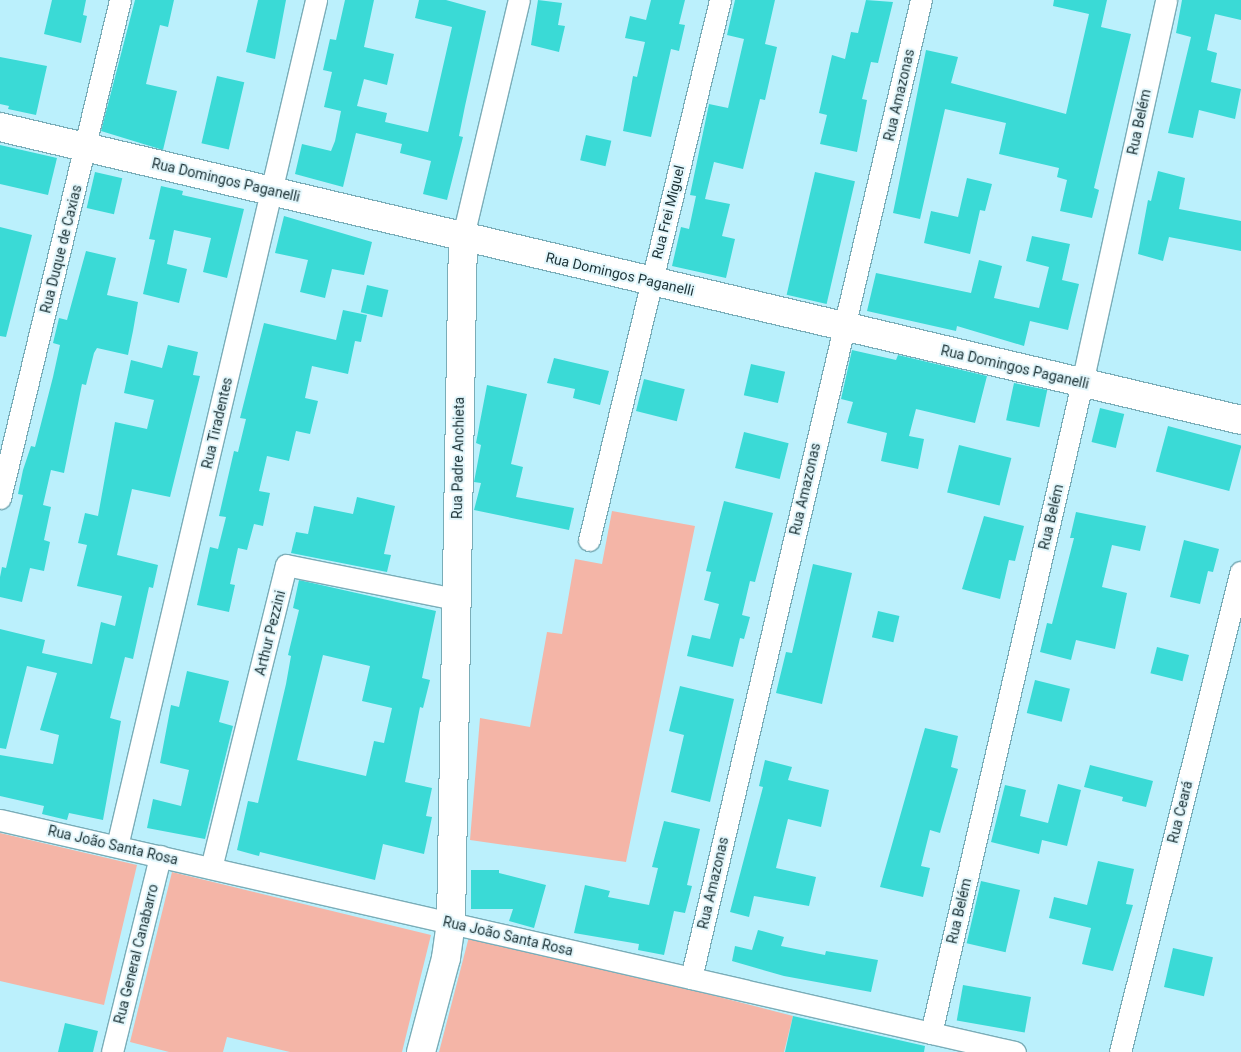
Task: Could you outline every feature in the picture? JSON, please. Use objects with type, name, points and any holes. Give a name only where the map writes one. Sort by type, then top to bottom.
[{"type":"street","name":"Rua Duque de Caxias","points":[[0,498],[120,0]]},
{"type":"street","name":"Rua Tiradentes","points":[[117,846],[316,0]]},
{"type":"street","name":"Rua Padre Anchieta","points":[[421,1052],[446,958],[451,923],[455,599],[463,236],[519,0]]},
{"type":"street","name":"Rua Frei Miguel","points":[[589,540],[720,0]]},
{"type":"street","name":"Rua Amazonas","points":[[691,978],[921,0]]},
{"type":"street","name":"Rua Belém","points":[[931,1033],[1082,383],[1166,0]]},
{"type":"street","name":"Rua Domingos Paganelli","points":[[0,127],[1241,420]]},
{"type":"street","name":"Arthur Pezzini","points":[[211,868],[286,565],[455,599]]},
{"type":"street","name":"Rua Ceará","points":[[1120,1052],[1241,572]]},
{"type":"street","name":"Rua João Santa Rosa","points":[[0,820],[1015,1052]]},
{"type":"street","name":"Rua General Canabarro","points":[[112,1052],[160,856]]},
{"type":"shaded area","points":[[612,511],[695,526],[626,862],[470,840],[480,718],[530,727],[547,632],[562,634],[575,559],[602,564]]},
{"type":"shaded area","points":[[0,833],[137,865],[104,1005],[0,981]]},
{"type":"shaded area","points":[[172,872],[431,935],[402,1052],[290,1052],[227,1037],[223,1052],[169,1052],[130,1042]]},
{"type":"shaded area","points":[[470,933],[793,1016],[784,1052],[439,1052]]},
{"type":"building","points":[[52,0],[86,0],[83,15],[87,16],[81,43],[44,34]]},
{"type":"building","points":[[135,0],[174,0],[168,27],[160,25],[146,84],[177,91],[163,150],[101,131]]},
{"type":"building","points":[[258,0],[286,0],[275,59],[246,52]]},
{"type":"building","points":[[345,0],[374,0],[364,47],[394,54],[387,85],[364,79],[357,106],[387,113],[385,122],[428,132],[452,27],[415,18],[419,0],[446,0],[486,11],[459,136],[463,137],[447,200],[423,194],[431,161],[400,153],[402,144],[356,133],[343,187],[295,174],[302,144],[331,151],[335,141],[341,111],[324,107],[332,72],[323,70],[330,39],[336,40]]},
{"type":"building","points":[[538,0],[562,3],[558,25],[565,26],[559,52],[531,45]]},
{"type":"building","points":[[651,0],[685,0],[679,24],[685,25],[679,51],[671,49],[651,137],[623,131],[633,76],[637,77],[645,42],[625,38],[630,16],[646,20]]},
{"type":"building","points":[[735,0],[775,0],[765,44],[777,47],[765,100],[760,99],[743,169],[714,162],[705,199],[730,204],[722,236],[735,239],[726,278],[672,266],[681,227],[689,229],[696,196],[690,195],[709,104],[728,108],[744,39],[727,35]]},
{"type":"building","points":[[866,0],[893,2],[878,63],[871,62],[862,99],[867,100],[857,152],[820,144],[827,115],[819,113],[832,55],[845,59],[851,32],[858,33]]},
{"type":"building","points":[[1054,0],[1107,0],[1101,27],[1131,34],[1094,188],[1099,190],[1092,218],[1060,211],[1067,180],[1057,177],[1059,168],[999,154],[1006,123],[945,109],[920,219],[893,213],[926,50],[958,57],[951,83],[1066,114],[1089,14],[1053,6]]},
{"type":"building","points":[[1182,0],[1241,0],[1241,20],[1215,14],[1207,50],[1217,53],[1211,82],[1241,89],[1235,119],[1199,110],[1193,138],[1168,133],[1191,37],[1176,33]]},
{"type":"building","points":[[0,57],[47,66],[36,115],[8,109],[9,106],[0,104]]},
{"type":"building","points":[[217,76],[244,82],[229,150],[201,143]]},
{"type":"building","points":[[586,135],[611,141],[605,166],[580,160]]},
{"type":"building","points":[[0,145],[57,158],[48,195],[0,184]]},
{"type":"building","points":[[1158,171],[1185,178],[1179,209],[1241,221],[1241,251],[1169,237],[1163,261],[1138,254],[1148,200],[1151,201]]},
{"type":"building","points":[[95,172],[122,178],[114,214],[87,208]]},
{"type":"building","points":[[815,172],[855,181],[827,304],[787,295]]},
{"type":"building","points":[[967,178],[992,184],[985,211],[980,210],[970,254],[924,243],[931,211],[958,217]]},
{"type":"building","points":[[161,186],[183,191],[182,195],[244,209],[227,278],[203,272],[211,238],[174,230],[167,264],[187,269],[179,303],[143,294],[155,240],[149,239]]},
{"type":"building","points":[[284,216],[372,242],[364,275],[332,269],[325,298],[300,292],[308,260],[275,253]]},
{"type":"building","points":[[0,227],[32,235],[6,337],[0,336]]},
{"type":"building","points":[[1032,236],[1070,244],[1062,280],[1079,284],[1068,330],[1030,321],[1024,346],[957,326],[956,331],[867,311],[876,273],[971,293],[979,260],[1002,266],[994,298],[1039,308],[1049,267],[1026,261]]},
{"type":"building","points":[[86,251],[116,258],[107,295],[138,302],[133,331],[128,355],[97,348],[94,353],[86,385],[82,384],[64,473],[51,470],[43,505],[51,507],[44,540],[50,542],[44,571],[30,568],[22,602],[0,597],[0,577],[2,567],[6,568],[23,495],[18,494],[23,470],[31,446],[35,447],[53,377],[60,345],[53,343],[59,318],[67,320]]},
{"type":"building","points":[[367,285],[388,290],[382,317],[361,312]]},
{"type":"building","points":[[343,310],[367,315],[361,342],[355,341],[348,374],[312,366],[305,398],[318,401],[310,434],[296,431],[289,461],[267,456],[259,491],[270,493],[263,526],[254,524],[247,550],[238,548],[230,584],[235,585],[229,612],[197,605],[210,547],[218,549],[226,517],[219,516],[234,451],[238,452],[246,419],[240,418],[264,323],[336,340]]},
{"type":"building","points":[[168,345],[198,352],[193,375],[200,376],[170,497],[132,489],[117,555],[158,565],[153,588],[149,587],[133,659],[125,657],[110,718],[121,721],[103,820],[69,813],[67,820],[42,814],[44,806],[0,796],[0,755],[53,764],[59,735],[40,730],[57,673],[27,666],[6,749],[0,748],[0,629],[45,640],[42,653],[92,664],[101,622],[115,626],[122,596],[77,586],[87,545],[78,543],[85,513],[98,516],[115,422],[147,429],[154,400],[124,393],[131,360],[162,368]]},
{"type":"building","points":[[852,350],[896,360],[898,355],[987,376],[975,423],[916,409],[909,436],[924,439],[918,469],[881,461],[887,433],[847,423],[853,402],[841,399]]},
{"type":"building","points":[[554,358],[609,371],[600,405],[573,398],[575,389],[547,383]]},
{"type":"building","points":[[751,364],[785,372],[778,403],[744,395]]},
{"type":"building","points":[[644,379],[685,389],[677,421],[636,411]]},
{"type":"building","points":[[1014,383],[1047,390],[1039,427],[1006,420]]},
{"type":"building","points":[[487,385],[527,394],[511,464],[523,467],[516,497],[574,508],[569,530],[474,510],[481,483],[474,482],[481,445],[476,443]]},
{"type":"building","points":[[1100,408],[1124,414],[1116,448],[1092,442]]},
{"type":"building","points":[[1168,426],[1241,446],[1229,491],[1156,471]]},
{"type":"building","points":[[744,432],[789,443],[780,479],[735,468]]},
{"type":"building","points":[[959,445],[1011,458],[1000,506],[947,493]]},
{"type":"building","points":[[357,497],[395,506],[384,554],[391,555],[387,572],[291,553],[296,532],[308,534],[314,506],[353,514]]},
{"type":"building","points":[[724,501],[773,513],[755,582],[750,581],[742,615],[750,617],[744,639],[740,638],[733,667],[687,656],[692,635],[710,639],[719,604],[704,600],[711,572],[706,571]]},
{"type":"building","points":[[1076,512],[1146,526],[1140,551],[1112,545],[1102,587],[1127,593],[1115,649],[1076,640],[1071,660],[1040,652],[1047,623],[1052,624],[1074,538],[1070,538]]},
{"type":"building","points":[[984,516],[1024,526],[1015,561],[1009,560],[1000,599],[962,589]]},
{"type":"building","points":[[1184,540],[1219,549],[1213,572],[1208,571],[1200,604],[1170,597]]},
{"type":"building","points":[[813,564],[852,573],[822,704],[776,693],[786,652],[792,653]]},
{"type":"building","points":[[299,580],[436,611],[422,678],[430,680],[423,708],[420,707],[405,782],[432,788],[426,816],[432,817],[424,854],[383,844],[375,880],[260,852],[259,856],[237,850],[248,801],[258,803],[286,684],[291,656],[288,655],[299,610],[293,608]],"holes":[[[323,655],[370,666],[362,701],[392,708],[384,743],[374,741],[366,776],[297,760]]]},
{"type":"building","points":[[878,611],[899,616],[893,642],[872,637]]},
{"type":"building","points":[[1157,647],[1189,655],[1182,681],[1150,673]]},
{"type":"building","points":[[187,671],[229,681],[219,722],[233,726],[205,839],[147,828],[153,799],[181,806],[189,770],[160,763],[171,705],[179,707]]},
{"type":"building","points":[[1035,680],[1070,689],[1062,722],[1027,713]]},
{"type":"building","points":[[680,686],[734,699],[710,802],[671,792],[684,735],[669,731]]},
{"type":"building","points":[[925,728],[958,736],[951,767],[958,769],[940,833],[930,830],[921,866],[930,868],[923,897],[880,887]]},
{"type":"building","points":[[765,760],[792,767],[788,780],[829,790],[821,827],[788,819],[776,868],[816,877],[809,906],[754,896],[749,917],[730,912],[763,787],[759,786]]},
{"type":"building","points":[[1090,765],[1153,781],[1146,807],[1122,801],[1123,797],[1084,787]]},
{"type":"building","points":[[1058,784],[1081,790],[1067,846],[1042,840],[1039,854],[991,842],[1005,785],[1026,790],[1020,816],[1048,823]]},
{"type":"building","points":[[664,821],[700,829],[687,885],[692,886],[685,913],[674,911],[664,955],[638,950],[639,944],[574,933],[585,885],[610,891],[608,897],[649,905],[658,868],[652,867]]},
{"type":"building","points":[[1098,861],[1134,869],[1126,904],[1133,905],[1113,971],[1082,964],[1091,928],[1049,918],[1054,897],[1087,905]]},
{"type":"building","points":[[471,870],[499,870],[499,873],[546,885],[534,928],[509,921],[513,909],[471,909]]},
{"type":"building","points":[[981,881],[1020,890],[1006,952],[967,943]]},
{"type":"building","points":[[758,930],[784,937],[781,946],[825,955],[826,951],[878,960],[871,992],[784,976],[732,961],[735,946],[752,950]]},
{"type":"building","points":[[1173,948],[1213,957],[1204,996],[1164,987]]},
{"type":"building","points":[[963,985],[1031,997],[1025,1032],[957,1020]]},
{"type":"building","points":[[793,1016],[925,1046],[924,1052],[785,1052]]},
{"type":"building","points":[[65,1023],[98,1031],[93,1052],[58,1052]]}]
